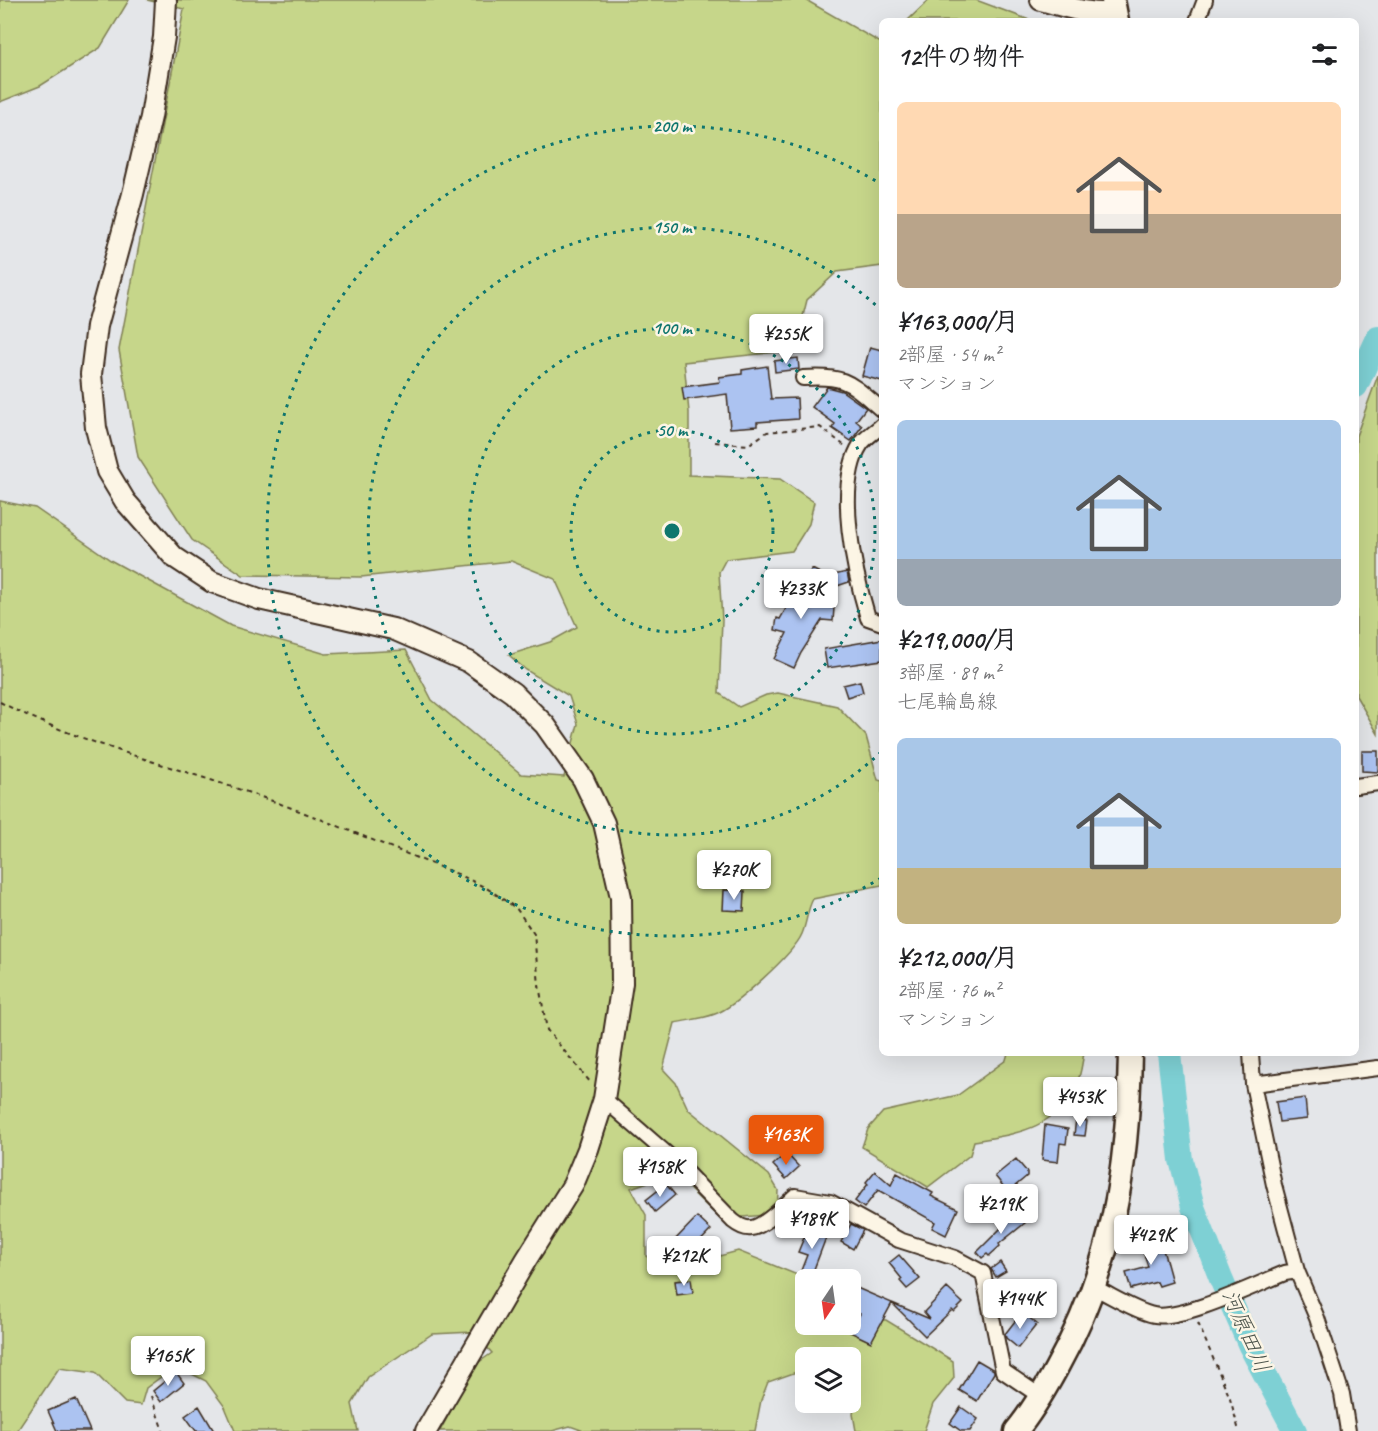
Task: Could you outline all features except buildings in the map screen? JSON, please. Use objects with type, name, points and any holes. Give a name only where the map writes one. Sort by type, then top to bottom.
[{"type":"main road","points":[[1016,1431],[1040,1396],[1074,1337],[1095,1288],[1122,1175],[1129,1115],[1130,1056]]},
{"type":"street","points":[[165,0],[165,37],[151,117],[133,194],[97,326],[91,374],[96,428],[107,471],[125,501],[174,557],[212,582],[259,600],[393,629],[469,662],[513,693],[545,724],[583,779],[603,823],[621,897],[622,983],[604,1099],[588,1149],[573,1185],[526,1260],[426,1431]]},
{"type":"street","points":[[1041,0],[1079,11],[1102,14],[1115,11]]},
{"type":"street","points":[[1198,18],[1204,0]]},
{"type":"street","points":[[803,378],[828,377],[847,381],[879,408]]},
{"type":"street","points":[[879,428],[861,444],[850,473],[846,504],[868,618],[879,622]]},
{"type":"street","points":[[1359,786],[1378,783]]},
{"type":"street","points":[[1251,1056],[1253,1084],[1291,1272],[1317,1318],[1342,1394],[1348,1431]]},
{"type":"street","points":[[1253,1084],[1378,1068]]},
{"type":"street","points":[[604,1099],[675,1161],[733,1221],[743,1227],[750,1229],[758,1226],[795,1196],[830,1202],[898,1240],[955,1258],[984,1273],[1003,1371],[1040,1396]]},
{"type":"street","points":[[1095,1288],[1152,1315],[1167,1316],[1193,1309],[1291,1272]]},
{"type":"path","points":[[715,442],[748,445],[767,432],[820,427],[857,455]]},
{"type":"path","points":[[0,702],[38,722],[87,741],[237,788],[460,875],[488,889],[516,908],[534,934],[539,985],[547,1030],[604,1099]]},
{"type":"path","points":[[1193,1309],[1230,1398],[1239,1431]]},
{"type":"path","points":[[151,1396],[163,1431]]},
{"type":"green space","points":[[0,0],[129,0],[100,48],[40,86],[0,102]]},
{"type":"green space","points":[[147,0],[806,0],[879,42],[879,266],[837,272],[807,300],[796,344],[777,352],[684,362],[689,412],[689,475],[780,479],[814,502],[809,524],[792,551],[726,559],[719,572],[722,620],[719,693],[739,707],[766,695],[778,693],[837,706],[866,736],[879,780],[879,886],[813,899],[797,943],[763,979],[724,1010],[705,1017],[675,1023],[663,1069],[676,1083],[688,1109],[769,1175],[778,1190],[777,1214],[720,1219],[673,1173],[631,1188],[646,1215],[646,1256],[667,1270],[738,1251],[795,1274],[795,1335],[861,1335],[861,1319],[886,1320],[953,1361],[954,1378],[933,1404],[924,1431],[856,1431],[853,1414],[861,1413],[861,1347],[795,1347],[795,1373],[768,1382],[761,1400],[755,1431],[584,1431],[570,1426],[552,1431],[440,1431],[475,1365],[492,1353],[473,1332],[432,1334],[368,1377],[352,1404],[358,1431],[235,1431],[225,1407],[206,1381],[176,1366],[146,1388],[141,1405],[125,1403],[95,1373],[59,1368],[17,1431],[0,1431],[0,501],[35,508],[112,561],[231,626],[326,654],[406,650],[432,700],[521,774],[564,777],[578,724],[569,696],[526,670],[509,655],[550,642],[577,627],[555,579],[511,561],[361,577],[243,575],[192,540],[138,457],[119,350],[184,9]]},
{"type":"green space","points":[[929,0],[976,0],[1024,18],[910,18]]},
{"type":"green space","points":[[1378,375],[1378,734],[1359,701],[1359,428]]},
{"type":"green space","points":[[1007,1056],[1083,1056],[1076,1085],[1057,1112],[1020,1132],[974,1141],[970,1155],[928,1187],[862,1147],[868,1129],[883,1112],[958,1095],[1006,1060]]},
{"type":"waterway","name":"河原田川","points":[[1359,379],[1378,338]]},
{"type":"waterway","name":"河原田川","points":[[1169,1056],[1181,1160],[1193,1207],[1250,1346],[1295,1431]]}]
